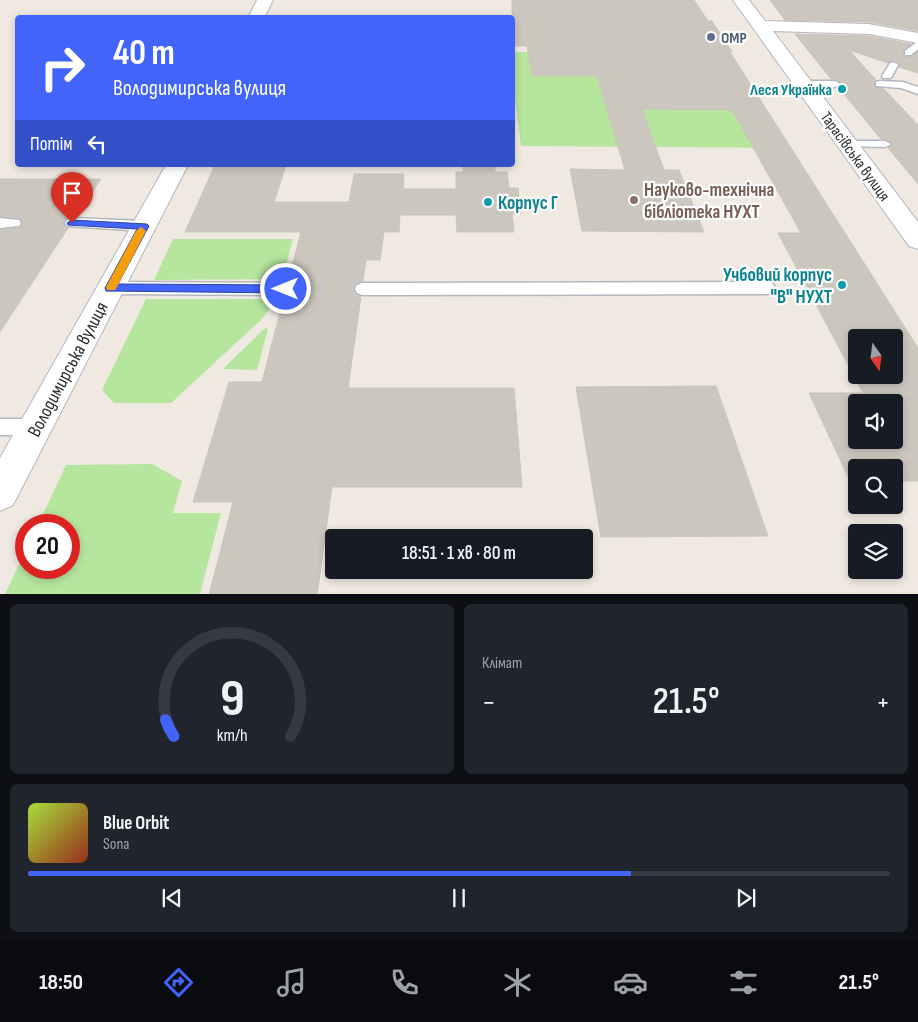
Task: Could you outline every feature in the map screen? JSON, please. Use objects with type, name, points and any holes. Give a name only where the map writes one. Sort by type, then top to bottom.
[{"type":"street","points":[[258,15],[265,0]]},
{"type":"street","name":"Тарасівська вулиця","points":[[740,0],[918,240]]},
{"type":"street","points":[[760,26],[869,29],[918,38]]},
{"type":"street","name":"Володимирська вулиця","points":[[0,493],[176,167]]},
{"type":"lane","points":[[908,53],[918,44]]},
{"type":"lane","points":[[893,65],[884,80],[918,91]]},
{"type":"lane","points":[[803,84],[835,84]]},
{"type":"lane","points":[[847,144],[884,144]]},
{"type":"lane","points":[[0,223],[14,223]]},
{"type":"lane","points":[[72,223],[144,226]]},
{"type":"lane","points":[[110,288],[286,289]]},
{"type":"lane","points":[[362,289],[768,288]]},
{"type":"lane","points":[[0,427],[36,427]]},
{"type":"green space","points":[[645,51],[790,148],[521,146],[515,99],[515,52]]},
{"type":"green space","points":[[173,239],[293,239],[282,279],[154,280]]},
{"type":"green space","points":[[146,299],[277,299],[261,320],[171,403],[114,403],[102,390]]},
{"type":"green space","points":[[265,328],[268,329],[257,370],[223,369]]},
{"type":"green space","points":[[152,464],[182,481],[173,513],[221,513],[200,594],[5,594],[15,573],[15,579],[80,579],[80,514],[43,514],[66,465]]},
{"type":"building","points":[[512,0],[694,0],[708,21],[712,21],[732,52],[730,52],[918,348],[918,481],[903,481],[903,459],[848,459],[848,477],[809,393],[863,393],[858,384],[903,384],[903,329],[848,329],[848,365],[778,233],[801,233],[732,110],[642,109],[664,170],[679,170],[704,232],[582,231],[570,169],[625,170],[597,76],[532,76],[527,46],[515,46],[515,15],[512,15]]},
{"type":"building","points":[[770,0],[918,0],[918,31],[869,22],[785,20]]},
{"type":"building","points":[[795,34],[869,36],[911,44],[903,51],[905,57],[912,56],[918,51],[918,73],[899,67],[899,63],[894,60],[888,63],[849,50],[876,80],[874,82],[875,87],[884,89],[918,125],[918,184],[888,148],[893,143],[881,139],[838,87],[842,83],[836,79],[831,79]]},
{"type":"building","points":[[214,167],[285,167],[274,202],[349,202],[354,174],[404,174],[403,189],[456,189],[456,172],[463,172],[463,167],[495,167],[495,172],[507,172],[509,188],[518,188],[521,214],[512,214],[514,232],[457,232],[456,215],[400,215],[399,232],[384,232],[380,260],[366,260],[363,281],[356,283],[353,288],[355,294],[361,297],[348,388],[514,388],[522,487],[332,487],[317,594],[209,594],[233,502],[193,502],[229,382],[262,382],[284,297],[292,295],[295,290],[293,284],[288,282],[301,232],[185,232]]},
{"type":"building","points":[[0,179],[101,179],[76,216],[66,218],[63,222],[65,227],[68,228],[0,332],[0,230],[19,228],[23,224],[19,218],[0,216]]},
{"type":"building","points":[[716,386],[768,536],[601,537],[576,387]]},
{"type":"slow traffic","points":[[111,287],[141,231]]},
{"type":"place","name":"OMP","points":[[711,37]]},
{"type":"place","name":"Леся Українка","points":[[842,89]]},
{"type":"place","name":"Науково-технічна бібліотека НУХТ","points":[[634,200]]},
{"type":"place","name":"Корпус Г","points":[[488,202]]},
{"type":"place","name":"Учбовий корпус \"В\" НУХТ","points":[[842,285]]},
{"type":"route","points":[[72,223],[144,226],[110,288],[286,289]]}]
